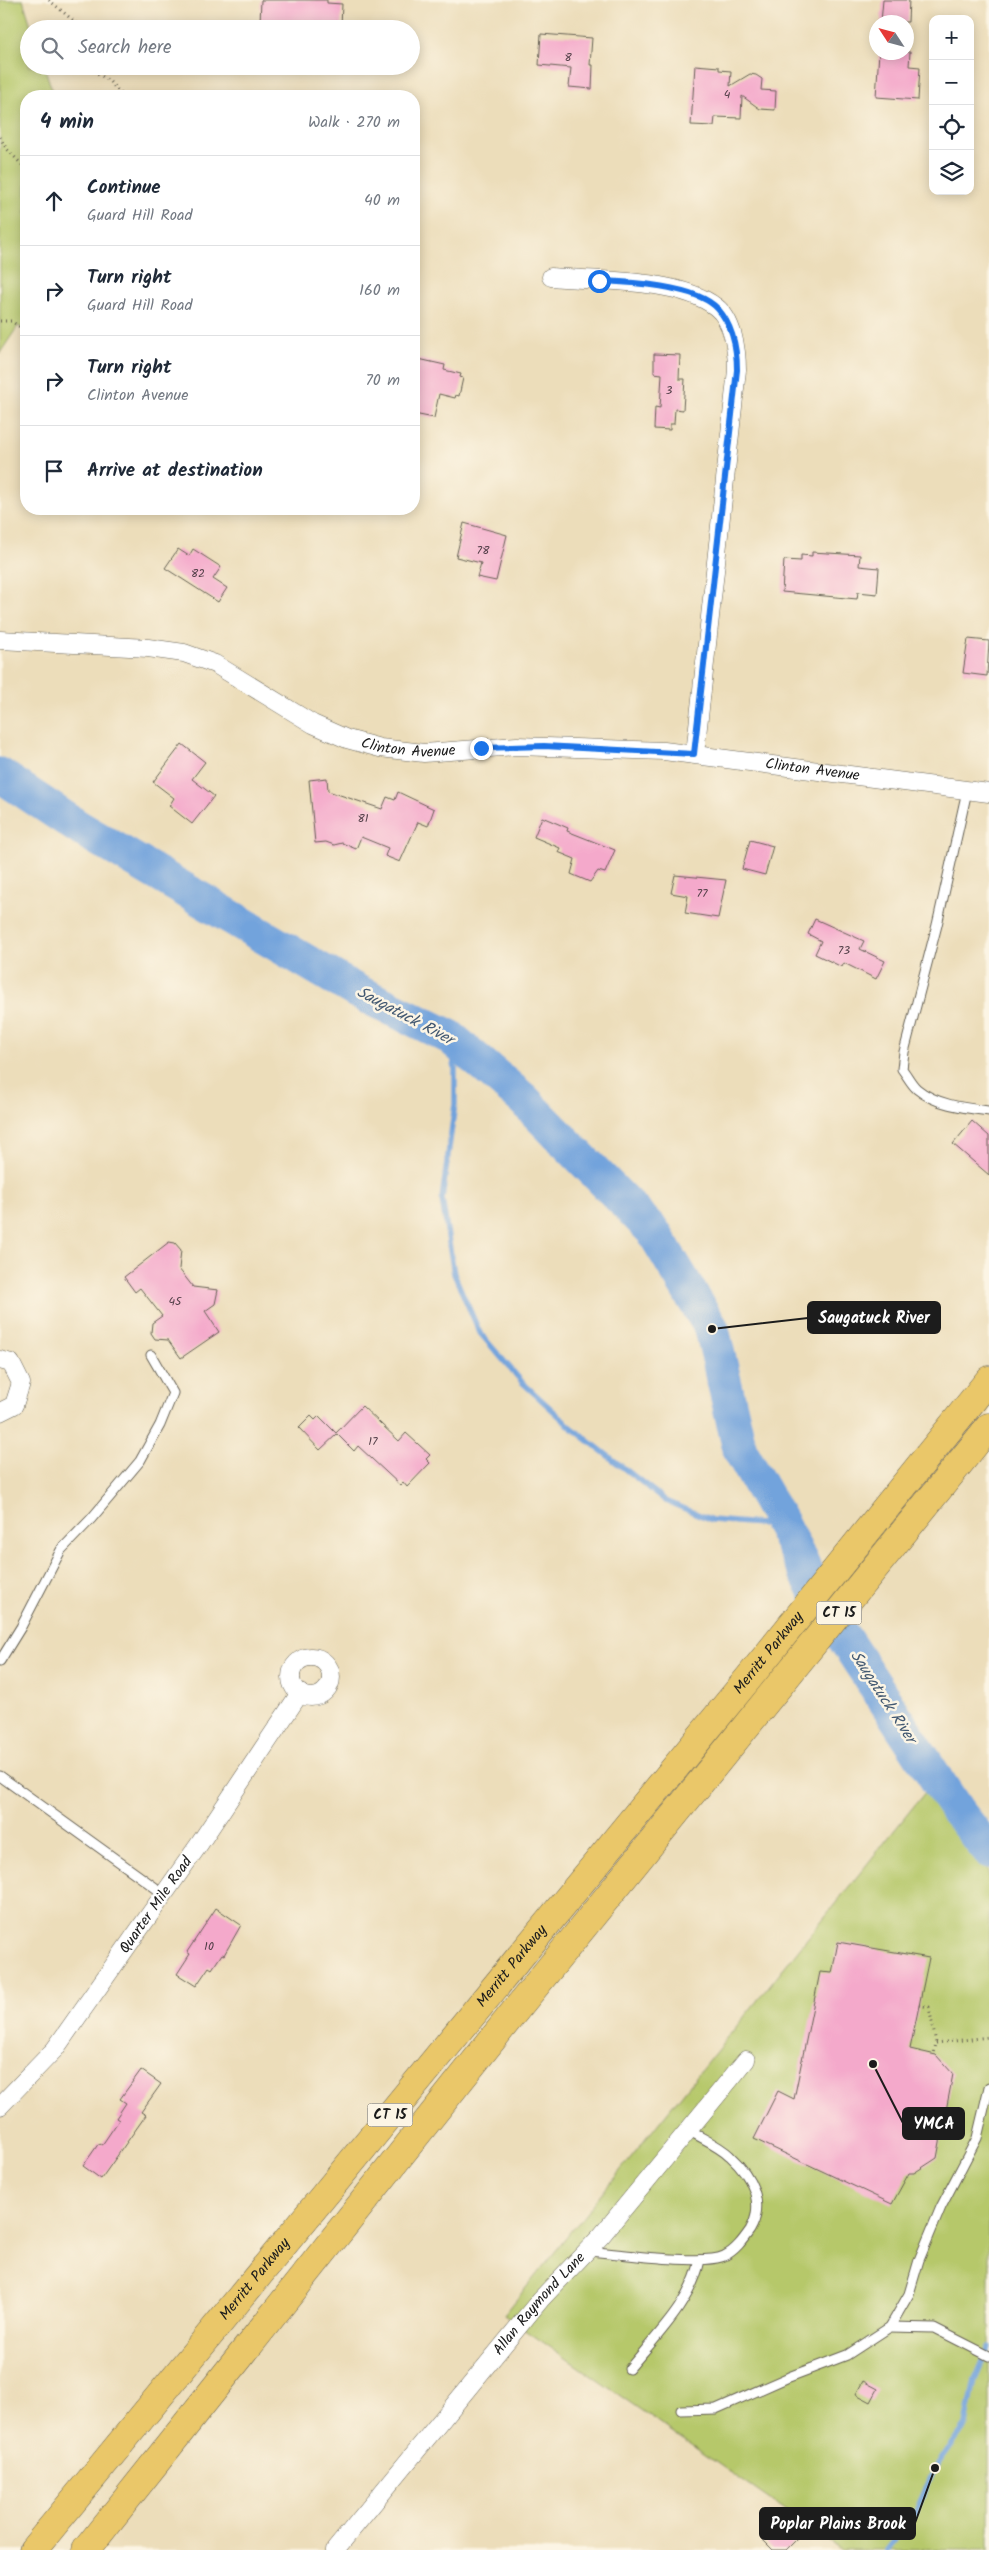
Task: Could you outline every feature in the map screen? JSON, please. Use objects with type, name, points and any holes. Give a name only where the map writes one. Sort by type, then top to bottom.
[{"type":"highway","name":"Merritt Parkway","points":[[33,2550],[747,1680],[989,1380]]},
{"type":"highway","name":"Merritt Parkway","points":[[86,2550],[515,2011],[989,1427]]},
{"type":"highway","points":[[100,2550],[274,2316]]},
{"type":"street","points":[[551,277],[665,286],[684,291],[717,307],[733,338],[737,370],[694,754]]},
{"type":"street","name":"Clinton Avenue","points":[[0,640],[148,648],[169,650],[200,658],[230,671],[313,724],[347,739],[380,748],[424,753],[544,746],[694,754],[989,793]]},
{"type":"street","points":[[0,1360],[11,1363],[21,1383],[14,1405],[0,1412]]},
{"type":"street","name":"Quarter Mile Road","points":[[0,2106],[55,2049],[164,1894],[300,1694]]},
{"type":"street","name":"Allan Raymond Lane","points":[[335,2550],[540,2299],[584,2251],[601,2236],[746,2060]]},
{"type":"lane","points":[[967,791],[937,925],[904,1052],[902,1069],[916,1088],[938,1100],[965,1108],[989,1111]]},
{"type":"lane","points":[[0,1661],[22,1627],[62,1550],[92,1519],[140,1461],[160,1425],[173,1393],[151,1355]]},
{"type":"lane","points":[[0,1776],[164,1894]]},
{"type":"lane","points":[[681,2410],[716,2409],[789,2376],[848,2354],[890,2327],[909,2294],[919,2260],[941,2207],[977,2138],[989,2087]]},
{"type":"lane","points":[[584,2251],[700,2260],[723,2257],[742,2243],[755,2221],[758,2199],[747,2175],[729,2155],[688,2130]]},
{"type":"lane","points":[[630,2369],[687,2296],[700,2260]]},
{"type":"lane","points":[[890,2327],[934,2328],[989,2356]]},
{"type":"path","points":[[49,0],[73,20]]},
{"type":"path","points":[[100,75],[117,90]]},
{"type":"path","points":[[0,138],[6,148],[20,163]]},
{"type":"path","points":[[0,321],[11,321],[20,327]]},
{"type":"path","points":[[919,2004],[929,2007],[936,2043],[934,2054]]},
{"type":"path","points":[[936,2043],[989,2037]]},
{"type":"green space","points":[[0,0],[23,0],[29,20],[20,20],[20,75],[47,75],[52,90],[20,90],[20,327],[18,326],[0,353]]},
{"type":"green space","points":[[930,1786],[973,1847],[989,1860],[989,2550],[842,2550],[504,2315]]},
{"type":"building","points":[[261,0],[327,0],[327,3],[342,4],[341,20],[260,20]]},
{"type":"building","points":[[883,0],[909,0],[908,15],[882,15]]},
{"type":"building","points":[[541,34],[592,38],[590,65],[593,65],[592,89],[569,87],[571,68],[539,65]]},
{"type":"building","points":[[878,60],[909,60],[909,66],[920,67],[918,100],[876,97]]},
{"type":"building","points":[[695,65],[719,67],[719,70],[731,71],[730,86],[750,74],[756,75],[762,79],[761,90],[776,91],[775,110],[760,109],[742,96],[741,118],[715,117],[714,126],[691,125]]},
{"type":"building","points":[[654,354],[680,355],[679,379],[685,379],[683,410],[675,409],[674,424],[670,424],[670,430],[654,429],[655,407],[660,408],[662,374],[654,373]]},
{"type":"building","points":[[420,359],[445,365],[444,370],[461,374],[460,377],[463,378],[459,396],[456,395],[455,398],[439,394],[434,418],[420,415]]},
{"type":"building","points":[[464,523],[507,535],[496,581],[477,577],[481,563],[456,557]]},
{"type":"building","points":[[178,549],[189,556],[193,549],[221,567],[213,579],[227,588],[218,602],[165,568]]},
{"type":"building","points":[[812,552],[860,555],[859,566],[879,568],[877,594],[858,592],[857,599],[782,592],[784,560],[801,561],[801,555],[812,556]]},
{"type":"building","points":[[968,639],[989,641],[987,676],[963,673]]},
{"type":"building","points":[[182,744],[205,762],[192,779],[214,796],[192,824],[169,806],[174,798],[153,782]]},
{"type":"building","points":[[327,778],[328,791],[382,809],[387,797],[395,800],[398,792],[434,809],[428,826],[418,822],[400,862],[385,856],[388,848],[361,837],[356,849],[342,843],[334,845],[326,842],[315,843],[309,780]]},
{"type":"building","points":[[542,817],[568,828],[567,831],[615,850],[605,873],[598,871],[590,882],[571,874],[575,859],[558,852],[560,848],[534,837]]},
{"type":"building","points":[[750,840],[773,846],[765,875],[742,869]]},
{"type":"building","points":[[675,875],[726,880],[718,918],[685,913],[688,896],[671,893]]},
{"type":"building","points":[[815,919],[864,941],[860,949],[885,961],[876,979],[844,963],[842,967],[815,954],[821,941],[808,934]]},
{"type":"building","points":[[972,1121],[989,1136],[989,1175],[953,1144]]},
{"type":"building","points":[[169,1242],[175,1243],[181,1250],[179,1269],[193,1287],[218,1290],[215,1304],[205,1311],[219,1332],[181,1358],[168,1340],[155,1339],[151,1333],[152,1323],[162,1316],[140,1288],[135,1292],[124,1277]]},
{"type":"building","points":[[362,1406],[399,1441],[406,1433],[430,1455],[426,1459],[430,1463],[407,1487],[403,1482],[400,1485],[358,1446],[354,1451],[337,1434],[320,1450],[299,1428],[311,1416],[315,1420],[319,1416],[336,1433]]},
{"type":"building","points":[[216,1908],[241,1925],[224,1955],[222,1954],[212,1969],[209,1967],[196,1986],[177,1974],[190,1954],[187,1952]]},
{"type":"building","points":[[838,1942],[929,1958],[910,2049],[936,2055],[953,2074],[937,2158],[914,2173],[909,2173],[892,2204],[754,2139],[778,2091],[794,2099],[820,1972],[832,1973]]},
{"type":"building","points":[[141,2070],[161,2084],[141,2112],[146,2115],[101,2179],[83,2166],[99,2143],[102,2145],[119,2120],[116,2118],[126,2103],[120,2099]]},
{"type":"building","points":[[863,2381],[878,2389],[871,2402],[856,2394]]},
{"type":"building","points":[[787,2516],[804,2532],[786,2550],[773,2550],[763,2540]]},
{"type":"waterway","name":"Saugatuck River","points":[[0,775],[78,827],[358,992],[450,1037],[523,1099],[653,1231],[712,1329],[740,1450],[783,1526],[823,1606],[958,1812],[989,1851]]},
{"type":"waterway","points":[[450,1037],[455,1069],[455,1104],[442,1199],[454,1274],[480,1333],[523,1383],[571,1427],[666,1501],[712,1520],[783,1526]]},
{"type":"waterway","points":[[887,2550],[913,2518],[935,2468],[966,2425],[975,2380],[989,2347]]},
{"type":"place","name":"Saugatuck River","points":[[712,1329]]},
{"type":"place","name":"YMCA","points":[[873,2064]]},
{"type":"place","name":"Poplar Plains Brook","points":[[935,2468]]},
{"type":"route","points":[[481,748],[544,746],[615,748],[694,754],[737,370],[737,354],[727,323],[717,307],[700,298],[665,286],[599,281]]}]
